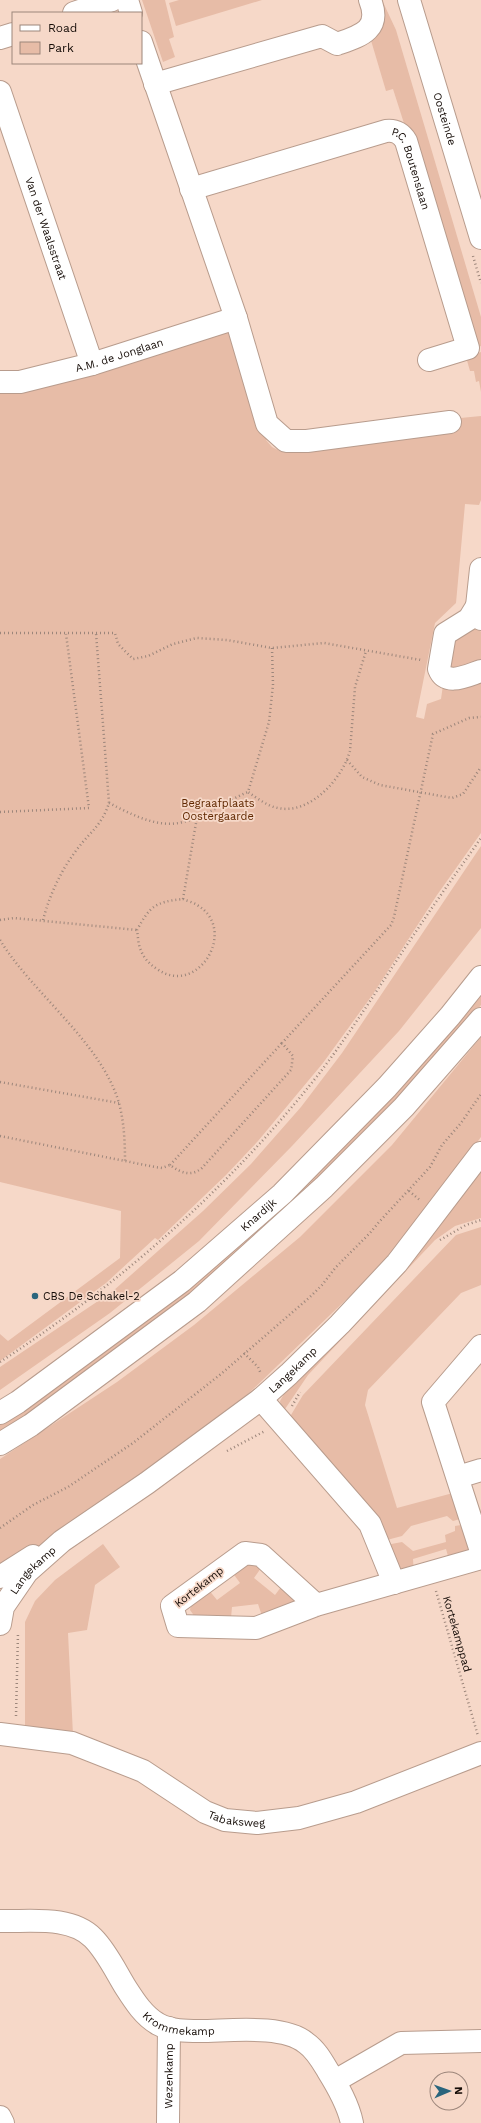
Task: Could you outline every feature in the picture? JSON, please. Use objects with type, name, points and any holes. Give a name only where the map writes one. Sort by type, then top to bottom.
[{"type":"street","points":[[77,12],[112,0]]},
{"type":"street","points":[[127,0],[131,12]]},
{"type":"street","points":[[155,84],[322,36],[337,44],[362,35],[372,20],[374,13],[370,0]]},
{"type":"street","name":"Oosteinde","points":[[409,0],[481,238]]},
{"type":"street","points":[[0,38],[12,34]]},
{"type":"street","points":[[142,45],[236,318],[267,424],[286,441],[307,440],[450,422]]},
{"type":"street","name":"Van der Waalsstraat","points":[[0,92],[92,364]]},
{"type":"street","name":"P.C. Boutenslaan","points":[[191,189],[386,131],[392,130],[402,135],[408,149],[468,348],[429,360]]},
{"type":"street","name":"A.M. de Jonglaan","points":[[0,382],[20,382],[92,364],[236,318]]},
{"type":"street","points":[[481,569],[479,612],[445,634],[440,663],[441,674],[452,679],[481,671]]},
{"type":"street","name":"Knardijk","points":[[0,1413],[18,1402],[182,1282],[282,1194],[388,1087],[481,977]]},
{"type":"street","points":[[0,1444],[31,1425],[197,1302],[324,1188],[404,1107],[481,1019]]},
{"type":"street","name":"Langekamp","points":[[0,1624],[2,1607],[27,1572],[62,1542],[147,1483],[267,1394],[340,1324],[397,1263],[481,1153]]},
{"type":"street","points":[[481,1346],[432,1402],[458,1477],[481,1551]]},
{"type":"street","points":[[267,1394],[370,1524],[394,1583]]},
{"type":"street","points":[[458,1477],[481,1470]]},
{"type":"street","name":"Langekamp","points":[[0,1578],[30,1557],[62,1542]]},
{"type":"street","name":"Kortekamp","points":[[316,1605],[261,1555],[245,1553],[172,1606],[178,1626],[256,1628],[316,1605],[481,1558]]},
{"type":"street","name":"Tabaksweg","points":[[0,1734],[72,1744],[143,1771],[205,1812],[225,1820],[257,1823],[299,1818],[356,1802],[480,1746]]},
{"type":"street","name":"Krommekamp","points":[[0,1921],[61,1923],[80,1929],[93,1937],[103,1949],[143,2012],[151,2020],[169,2028],[187,2030],[271,2031],[294,2035],[306,2042],[315,2051],[335,2081],[347,2105],[352,2123]]},
{"type":"street","name":"Wezenkamp","points":[[168,2123],[169,2028]]},
{"type":"street","points":[[335,2081],[401,2043],[481,2041]]},
{"type":"street","points":[[0,2117],[3,2123]]},
{"type":"path","points":[[0,632],[66,634],[115,633],[118,644],[133,659],[148,656],[173,644],[197,638],[227,640],[272,648],[324,643],[440,663]]},
{"type":"path","points":[[0,812],[89,808],[66,634]]},
{"type":"path","points":[[43,920],[48,903],[66,865],[78,848],[104,819],[109,803],[96,634]]},
{"type":"path","points":[[109,803],[131,814],[162,823],[183,822],[197,817],[248,792],[269,722],[273,685],[272,648]]},
{"type":"path","points":[[248,792],[277,808],[288,809],[300,807],[313,801],[339,774],[350,751],[355,687],[366,651]]},
{"type":"path","points":[[0,1136],[162,1168],[170,1165],[390,925],[402,890],[433,734],[469,718],[481,717]]},
{"type":"path","points":[[347,760],[362,777],[380,785],[421,791],[452,798],[463,794],[481,767]]},
{"type":"path","points":[[183,899],[197,817]]},
{"type":"path","points":[[0,1362],[53,1327],[122,1274],[192,1214],[252,1152],[316,1077],[363,1013],[419,927],[481,838]]},
{"type":"path","points":[[183,899],[198,905],[209,916],[214,932],[213,948],[206,962],[193,972],[178,976],[162,973],[148,963],[140,950],[136,930],[146,914],[162,902],[183,899]]},
{"type":"path","points":[[0,920],[14,918],[43,920],[136,930]]},
{"type":"path","points":[[0,940],[14,960],[98,1061],[119,1103],[123,1124],[125,1161]]},
{"type":"path","points":[[170,1165],[187,1174],[198,1172],[292,1070],[293,1056],[282,1043]]},
{"type":"path","points":[[0,1082],[119,1103]]},
{"type":"path","points":[[0,1528],[33,1505],[68,1487],[133,1443],[221,1374],[310,1297],[322,1285],[336,1266],[370,1233],[378,1222],[409,1191],[430,1167],[442,1145],[461,1123],[481,1094]]},
{"type":"path","points":[[244,1353],[258,1367],[267,1394]]},
{"type":"path","name":"Kortekamppad","points":[[431,1573],[480,1746]]},
{"type":"green space","points":[[142,0],[165,0],[174,37],[169,39],[175,57],[163,62]]},
{"type":"green space","points":[[179,0],[262,0],[176,26],[169,3]]},
{"type":"green space","points":[[378,0],[382,0],[396,30],[481,317],[481,346],[476,348],[393,89],[386,91],[370,37]]},
{"type":"green space","name":"Begraafplaats Oostergaarde","points":[[216,331],[229,332],[269,438],[266,440],[272,447],[282,452],[451,432],[450,419],[481,416],[481,500],[479,505],[465,504],[456,603],[435,623],[416,717],[424,719],[427,704],[441,699],[443,685],[481,679],[481,833],[437,895],[373,994],[323,1063],[258,1141],[226,1175],[158,1240],[155,1238],[106,1283],[0,1361],[0,1334],[8,1341],[120,1258],[121,1211],[0,1182],[0,390]]},
{"type":"green space","points":[[481,352],[481,392],[479,381],[476,382],[474,371],[470,371],[466,357]]},
{"type":"green space","points":[[469,626],[479,629],[481,632],[481,664],[454,672],[446,661],[448,647]]},
{"type":"green space","points":[[481,846],[481,928],[399,1031],[292,1146],[199,1241],[110,1313],[0,1390],[0,1367],[113,1291],[203,1211],[251,1164],[301,1107],[342,1053]]},
{"type":"green space","points":[[481,988],[481,1005],[397,1104],[190,1298],[0,1436],[0,1422],[185,1288]]},
{"type":"green space","points":[[481,1037],[481,1137],[410,1232],[357,1289],[249,1393],[180,1451],[132,1487],[0,1570],[0,1459],[117,1382],[194,1325],[300,1237],[392,1145]]},
{"type":"green space","points":[[481,1171],[481,1218],[455,1226],[435,1240],[308,1375],[285,1409],[281,1406],[280,1401],[284,1394],[386,1285]]},
{"type":"green space","points":[[481,1227],[481,1285],[461,1293],[368,1390],[365,1405],[397,1508],[453,1493],[460,1519],[453,1521],[447,1516],[411,1526],[402,1536],[383,1541],[288,1420],[303,1395],[456,1235]]},
{"type":"green space","points":[[461,1525],[467,1544],[471,1544],[471,1554],[451,1567],[446,1549],[413,1559],[414,1575],[393,1570],[386,1545],[402,1542],[413,1551],[446,1542],[445,1535],[455,1531],[455,1526]]},
{"type":"green space","points":[[103,1544],[120,1567],[95,1585],[87,1630],[68,1633],[73,1735],[25,1729],[25,1622],[35,1601],[55,1580]]},
{"type":"green space","points":[[252,1562],[261,1568],[254,1578],[275,1595],[284,1583],[294,1595],[296,1605],[262,1616],[258,1604],[232,1607],[231,1618],[195,1617],[190,1610],[191,1605],[208,1589],[217,1600],[240,1583],[232,1572]]},
{"type":"place","name":"CBS De Schakel-2","points":[[35,1296]]}]
